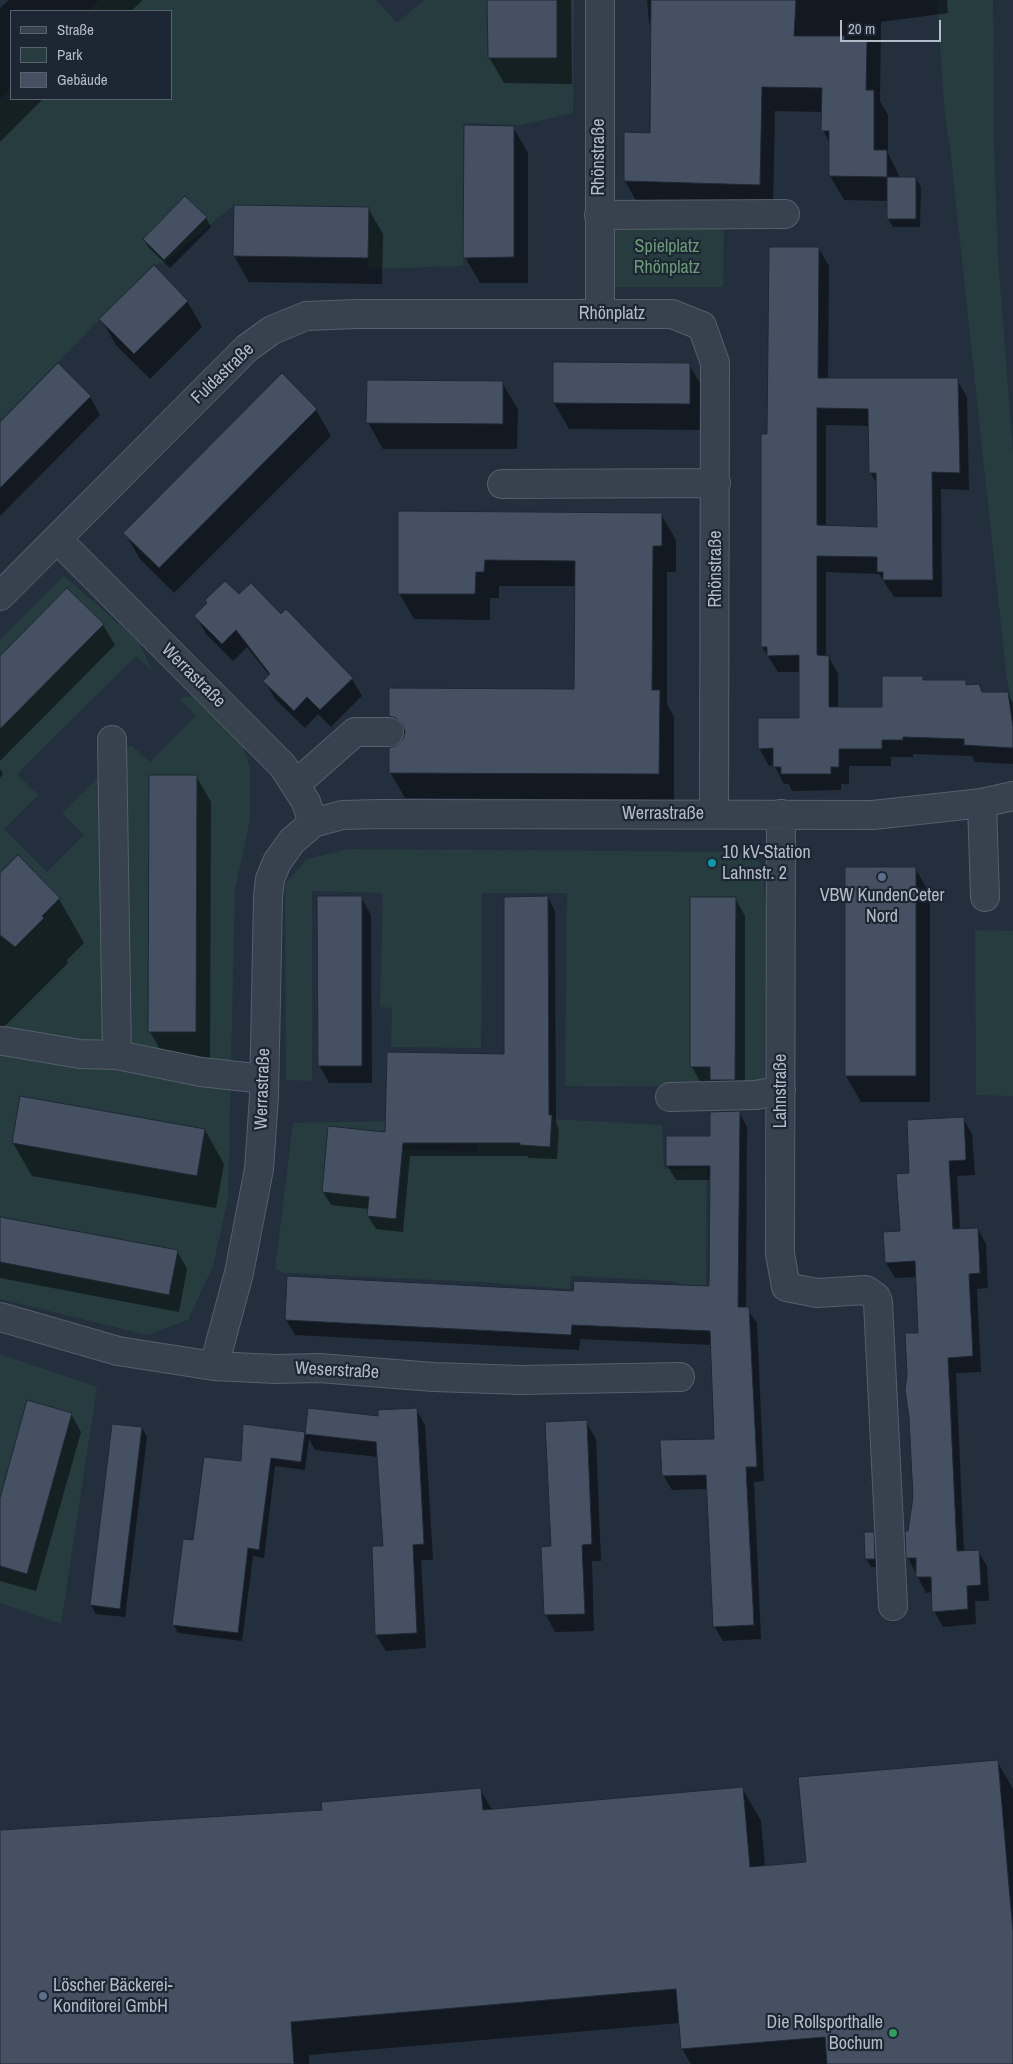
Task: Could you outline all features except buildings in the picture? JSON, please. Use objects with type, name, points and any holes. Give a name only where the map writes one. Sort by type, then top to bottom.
[{"type":"street","name":"Rhönstraße","points":[[600,0],[600,314]]},
{"type":"street","points":[[599,215],[785,214]]},
{"type":"street","name":"Fuldastraße","points":[[0,596],[58,540],[247,348],[272,330],[306,316],[357,314],[519,315]]},
{"type":"street","name":"Rhönplatz","points":[[519,315],[672,314],[702,326]]},
{"type":"street","name":"Rhönstraße","points":[[702,326],[715,363],[714,814]]},
{"type":"street","points":[[502,484],[716,483]]},
{"type":"street","name":"Werrastraße","points":[[58,540],[283,766],[306,802],[313,823]]},
{"type":"street","points":[[295,785],[355,732],[389,732]]},
{"type":"street","points":[[112,740],[117,1054]]},
{"type":"street","name":"Werrastraße","points":[[214,1366],[239,1273],[259,1169],[264,1079],[270,879],[278,862],[292,841],[313,823],[342,815],[379,814],[873,815],[982,803],[1013,796]]},
{"type":"street","points":[[982,803],[985,897]]},
{"type":"street","name":"Lahnstraße","points":[[781,814],[780,1254],[786,1287],[817,1293],[866,1290],[876,1297],[878,1302],[892,1606]]},
{"type":"street","points":[[4,1041],[80,1054],[117,1054],[201,1072],[264,1079]]},
{"type":"street","points":[[670,1097],[756,1095],[781,1090]]},
{"type":"street","name":"Weserstraße","points":[[0,1317],[118,1351],[214,1366],[320,1368],[434,1377],[521,1380],[680,1376]]},
{"type":"green space","points":[[99,0],[376,0],[397,23],[424,0],[574,0],[573,113],[521,125],[464,123],[463,266],[368,269],[369,207],[234,205],[164,263],[153,265],[0,421],[0,99],[10,88],[10,100],[172,100],[172,10],[89,10]]},
{"type":"green space","points":[[937,0],[993,0],[994,144],[998,258],[1013,452],[1013,715],[1006,672],[945,116]]},
{"type":"green space","name":"Spielplatz Rhönplatz","points":[[611,227],[724,227],[723,287],[611,287]]},
{"type":"green space","points":[[64,576],[138,641],[153,672],[136,656],[17,774],[38,795],[4,829],[47,872],[84,835],[62,813],[131,745],[150,762],[196,716],[179,698],[197,696],[241,741],[250,768],[250,820],[235,890],[228,1199],[213,1266],[188,1320],[147,1335],[0,1299],[0,640]]},
{"type":"green space","points":[[349,849],[751,852],[762,866],[766,907],[764,1082],[754,1087],[565,1086],[567,893],[482,893],[481,1048],[391,1047],[392,1008],[380,1007],[383,893],[312,891],[312,1081],[286,1080],[285,884],[307,859]]},
{"type":"green space","points":[[975,930],[1013,931],[1013,1096],[976,1095]]},
{"type":"green space","points":[[479,1115],[662,1125],[664,1169],[707,1168],[706,1289],[669,1281],[571,1276],[570,1289],[481,1282],[284,1273],[275,1269],[293,1123],[387,1121],[391,1149],[477,1152]]},
{"type":"green space","points":[[0,1354],[97,1387],[61,1624],[0,1603]]},
{"type":"place","name":"10 kV-Station Lahnstr. 2","points":[[712,863]]},
{"type":"place","name":"VBW KundenCeter Nord","points":[[882,877]]},
{"type":"place","name":"Löscher Bäckerei- Konditorei GmbH","points":[[43,1996]]},
{"type":"place","name":"Die Rollsporthalle Bochum","points":[[893,2033]]}]
